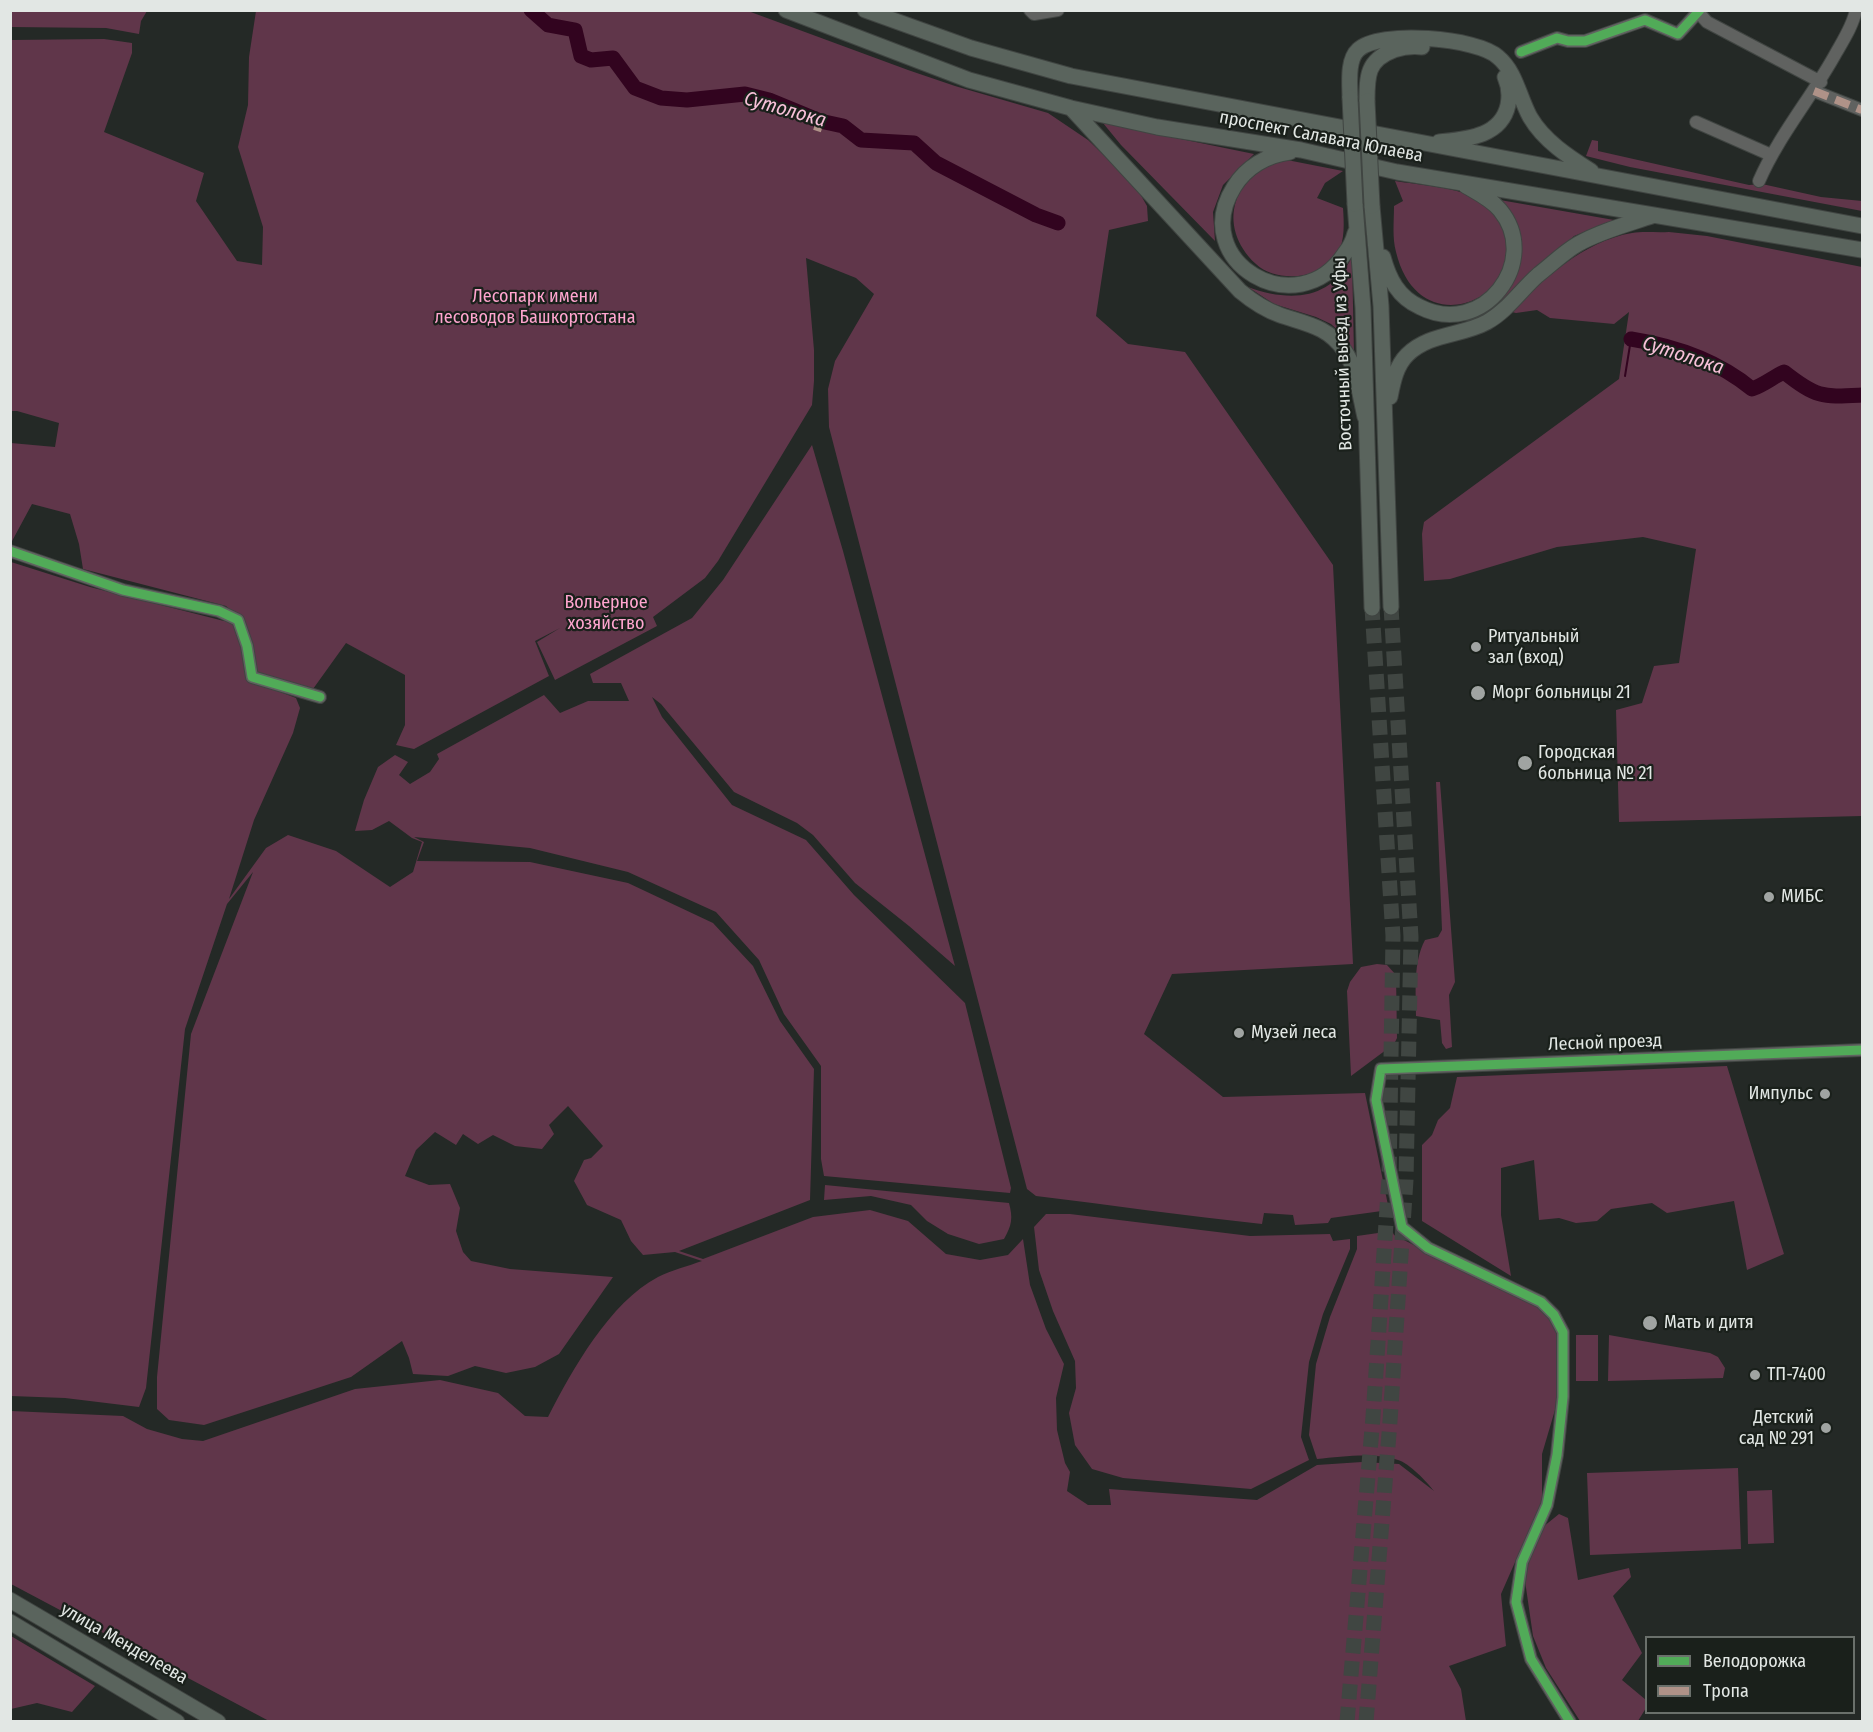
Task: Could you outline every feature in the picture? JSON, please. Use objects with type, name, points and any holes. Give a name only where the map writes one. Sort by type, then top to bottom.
[{"type":"main road","name":"проспект Салавата Юлаева","points":[[786,10],[969,80],[1071,108],[1157,127],[1301,150],[1397,172],[1863,250]]},
{"type":"main road","name":"проспект Салавата Юлаева","points":[[865,10],[971,48],[1071,76],[1863,226]]},
{"type":"main road","name":"Восточный выезд из Уфы","points":[[1372,608],[1363,308],[1356,230],[1350,98],[1352,60],[1356,51],[1374,40],[1413,38],[1479,46],[1497,55],[1508,66],[1531,119],[1547,139],[1599,176]]},
{"type":"main road","name":"Восточный выезд из Уфы","points":[[1391,607],[1381,306],[1372,206],[1367,79],[1373,63],[1382,55],[1414,46],[1479,54],[1494,62],[1503,72],[1508,84],[1509,97],[1502,120],[1483,134],[1464,139],[1423,143]]},
{"type":"main road","points":[[1071,108],[1240,291],[1254,302],[1278,314],[1311,324],[1336,341],[1345,351],[1352,365],[1365,417]]},
{"type":"main road","points":[[1301,150],[1279,153],[1260,161],[1241,175],[1227,198],[1223,217],[1223,237],[1230,251],[1250,274],[1264,281],[1296,286],[1324,276],[1334,268],[1354,240],[1356,230]]},
{"type":"main road","points":[[1374,225],[1387,274],[1397,290],[1410,303],[1430,312],[1449,316],[1468,313],[1490,300],[1504,284],[1512,262],[1512,237],[1501,212],[1493,203],[1455,181]]},
{"type":"main road","points":[[1384,417],[1394,377],[1406,356],[1418,346],[1436,338],[1473,329],[1490,320],[1536,277],[1578,244],[1654,215]]},
{"type":"main road","name":"улица Менделеева","points":[[10,1600],[218,1722]]},
{"type":"main road","points":[[10,1622],[177,1722]]},
{"type":"street","points":[[1030,10],[1034,14],[1058,10]]},
{"type":"street","points":[[1759,181],[1770,155],[1817,86],[1849,30],[1856,10]]},
{"type":"street","points":[[1521,52],[1557,38],[1568,41],[1585,41],[1645,20],[1677,34],[1699,11],[1707,22],[1863,110]]},
{"type":"street","points":[[1696,122],[1770,155]]},
{"type":"street","points":[[10,551],[123,590],[219,611],[238,620],[247,646],[252,677],[320,697]]},
{"type":"street","name":"Лесной проезд","points":[[1570,1722],[1531,1659],[1516,1602],[1522,1562],[1547,1505],[1557,1455],[1563,1397],[1563,1332],[1554,1315],[1541,1302],[1428,1248],[1402,1227],[1376,1100],[1381,1069],[1863,1050]]},
{"type":"green space","points":[[11,10],[147,11],[141,21],[139,34],[106,28],[11,27]]},
{"type":"green space","name":"Лесопарк имени лесоводов Башкортостана","points":[[256,11],[748,11],[955,86],[1048,113],[1088,140],[1135,185],[1147,206],[1148,221],[1109,230],[1096,316],[1128,344],[1185,352],[1333,565],[1353,964],[1172,974],[1144,1034],[1223,1097],[1365,1093],[1389,1210],[1331,1218],[1328,1223],[1295,1225],[1293,1215],[1264,1213],[1262,1224],[1036,1196],[1027,1189],[829,427],[828,389],[835,361],[874,294],[856,278],[806,258],[814,350],[812,405],[718,561],[705,578],[653,617],[657,626],[555,680],[537,642],[560,628],[535,641],[549,676],[414,749],[396,745],[405,725],[405,675],[346,643],[313,689],[255,672],[249,680],[296,698],[300,708],[293,733],[254,820],[229,899],[266,848],[288,835],[336,851],[390,887],[413,872],[422,842],[412,838],[389,821],[372,830],[355,831],[364,800],[378,767],[395,755],[408,762],[399,775],[410,784],[430,772],[439,759],[437,754],[544,695],[560,713],[588,701],[629,701],[621,683],[593,683],[590,674],[692,618],[723,580],[812,445],[843,551],[955,966],[855,883],[813,835],[797,823],[734,792],[661,704],[652,697],[662,717],[732,805],[806,840],[854,895],[965,1003],[1011,1188],[1010,1193],[824,1176],[821,1159],[821,1066],[784,1014],[759,960],[716,912],[628,872],[530,848],[414,837],[424,842],[417,861],[530,862],[628,883],[713,923],[753,966],[780,1021],[814,1069],[810,1200],[679,1251],[703,1259],[813,1217],[870,1210],[908,1221],[946,1254],[980,1260],[1008,1255],[1023,1239],[1030,1285],[1046,1329],[1064,1364],[1056,1398],[1057,1430],[1065,1463],[1070,1472],[1067,1491],[1088,1505],[1111,1505],[1109,1489],[1257,1500],[1317,1465],[1362,1462],[1399,1464],[1434,1491],[1412,1469],[1398,1460],[1368,1456],[1317,1459],[1309,1435],[1316,1364],[1330,1317],[1357,1249],[1357,1236],[1392,1231],[1394,1235],[1537,1307],[1558,1328],[1560,1393],[1542,1454],[1542,1501],[1501,1594],[1506,1646],[1449,1666],[1461,1689],[1466,1721],[269,1721],[11,1584],[11,1411],[123,1416],[147,1429],[182,1439],[203,1441],[355,1389],[440,1380],[498,1393],[525,1416],[548,1417],[594,1339],[624,1303],[640,1288],[658,1277],[702,1261],[675,1252],[643,1255],[631,1241],[621,1220],[587,1205],[574,1181],[584,1160],[591,1158],[603,1146],[568,1106],[549,1125],[554,1134],[542,1149],[515,1146],[493,1135],[478,1144],[463,1134],[456,1145],[435,1132],[416,1150],[405,1176],[429,1185],[450,1184],[460,1208],[456,1231],[463,1252],[471,1261],[510,1269],[613,1277],[559,1354],[535,1367],[506,1373],[475,1366],[448,1376],[413,1374],[402,1341],[351,1377],[204,1425],[169,1420],[157,1409],[157,1377],[191,1034],[253,872],[227,904],[185,1029],[146,1388],[139,1407],[65,1398],[11,1396],[11,562],[90,587],[224,621],[243,622],[226,606],[83,569],[79,544],[70,514],[32,504],[11,543],[11,443],[55,447],[59,423],[11,411],[11,40],[104,39],[132,43],[132,53],[104,132],[204,173],[196,201],[237,261],[262,265],[263,227],[238,147],[248,105],[249,57]]},
{"type":"green space","points":[[1103,123],[1254,154],[1223,185],[1213,212],[1215,241],[1121,145]]},
{"type":"green space","points":[[1592,140],[1598,141],[1598,151],[1749,185],[1762,184],[1821,197],[1862,201],[1862,211],[1630,167],[1586,156]]},
{"type":"green space","points":[[1287,160],[1343,171],[1325,183],[1317,198],[1343,208],[1344,231],[1338,253],[1322,268],[1300,276],[1276,274],[1256,264],[1243,249],[1236,233],[1234,217],[1236,202],[1243,188],[1254,176],[1268,166]]},
{"type":"green space","points":[[1395,181],[1458,191],[1476,198],[1490,210],[1501,225],[1508,250],[1503,272],[1490,290],[1471,301],[1449,305],[1428,299],[1409,282],[1395,247],[1394,206],[1403,201]]},
{"type":"green space","points":[[1500,200],[1614,220],[1574,236],[1496,307],[1492,304],[1509,289],[1517,271]]},
{"type":"green space","points":[[1669,232],[1707,236],[1862,267],[1862,816],[1619,822],[1616,710],[1642,703],[1654,666],[1679,663],[1696,549],[1643,537],[1557,547],[1450,579],[1424,581],[1422,534],[1424,522],[1619,379],[1629,312],[1614,324],[1550,318],[1537,310],[1516,313],[1508,311],[1565,263],[1597,244],[1632,233]]},
{"type":"green space","points":[[1352,257],[1354,354],[1342,334],[1331,324],[1274,304],[1248,287],[1278,295],[1307,294],[1320,290],[1332,282],[1343,272]]},
{"type":"green space","points":[[1436,782],[1440,782],[1455,982],[1449,995],[1452,1047],[1446,1049],[1442,1043],[1440,1020],[1416,1016],[1416,977],[1421,949],[1425,940],[1438,937],[1442,930]]},
{"type":"green space","points":[[1387,965],[1396,975],[1397,1038],[1394,1044],[1351,1076],[1347,991],[1350,982],[1361,967]]},
{"type":"green space","points":[[1727,1066],[1784,1254],[1747,1270],[1734,1201],[1667,1213],[1652,1203],[1611,1209],[1597,1221],[1576,1223],[1559,1218],[1539,1220],[1534,1160],[1501,1168],[1501,1215],[1511,1276],[1422,1221],[1422,1145],[1432,1135],[1438,1120],[1450,1108],[1457,1077]]},
{"type":"green space","points":[[825,1185],[1009,1203],[1011,1221],[1004,1239],[979,1244],[948,1234],[927,1221],[911,1205],[871,1196],[824,1200]]},
{"type":"green space","points":[[1046,1214],[1070,1214],[1250,1236],[1330,1234],[1333,1241],[1350,1239],[1350,1249],[1323,1314],[1309,1362],[1301,1437],[1309,1460],[1251,1489],[1123,1478],[1092,1469],[1075,1445],[1069,1413],[1076,1388],[1075,1361],[1053,1311],[1039,1270],[1034,1227]]},
{"type":"green space","points":[[1576,1335],[1598,1335],[1598,1381],[1576,1381]]},
{"type":"green space","points":[[1609,1335],[1710,1353],[1718,1357],[1725,1368],[1723,1378],[1608,1381]]},
{"type":"green space","points":[[1738,1468],[1741,1549],[1590,1555],[1587,1473]]},
{"type":"green space","points":[[1772,1490],[1774,1543],[1748,1544],[1747,1491]]},
{"type":"green space","points":[[1559,1514],[1568,1518],[1578,1580],[1629,1568],[1631,1577],[1613,1596],[1642,1653],[1622,1680],[1645,1699],[1645,1710],[1638,1721],[1580,1721],[1546,1668],[1533,1636],[1524,1574],[1538,1531]]},
{"type":"green space","points":[[11,1636],[95,1686],[72,1712],[37,1703],[11,1709]]},
{"type":"waterway","name":"Сутолока","points":[[531,10],[548,25],[575,30],[581,56],[591,60],[613,58],[635,88],[661,98],[687,100],[745,94],[769,100],[820,121],[843,126],[861,140],[914,143],[936,163],[1036,215],[1058,223]]},
{"type":"waterway","points":[[1625,376],[1631,339]]},
{"type":"waterway","name":"Сутолока","points":[[1631,339],[1679,350],[1710,362],[1752,389],[1784,372],[1804,387],[1820,394],[1862,395]]},
{"type":"tunnel","points":[[1366,1722],[1406,1180],[1411,937],[1391,607]]},
{"type":"tunnel","points":[[1347,1722],[1373,1417],[1389,1178],[1393,936],[1372,608]]},
{"type":"marked path","points":[[1814,91],[1862,110]]},
{"type":"marked path","points":[[817,131],[823,112]]},
{"type":"cycle path","points":[[1521,52],[1557,38],[1568,41],[1585,41],[1645,20],[1678,34],[1700,10]]},
{"type":"cycle path","points":[[10,551],[123,590],[219,611],[238,620],[247,646],[252,677],[320,697]]},
{"type":"cycle path","points":[[1570,1722],[1531,1659],[1516,1602],[1522,1562],[1547,1505],[1557,1455],[1563,1397],[1563,1332],[1554,1315],[1541,1302],[1428,1248],[1402,1227],[1376,1100],[1381,1069],[1862,1050]]},
{"type":"place","name":"Ритуальный зал (вход)","points":[[1476,647]]},
{"type":"place","name":"Морг больницы 21","points":[[1478,693]]},
{"type":"place","name":"Городская больница № 21","points":[[1525,763]]},
{"type":"place","name":"МИБС","points":[[1769,897]]},
{"type":"place","name":"Музей леса","points":[[1239,1033]]},
{"type":"place","name":"Импульс","points":[[1825,1094]]},
{"type":"place","name":"Мать и дитя","points":[[1650,1323]]},
{"type":"place","name":"ТП-7400","points":[[1755,1375]]},
{"type":"place","name":"Детский сад № 291","points":[[1826,1428]]},
{"type":"park label","name":"Вольерное хозяйство","points":[[606,613]]}]
